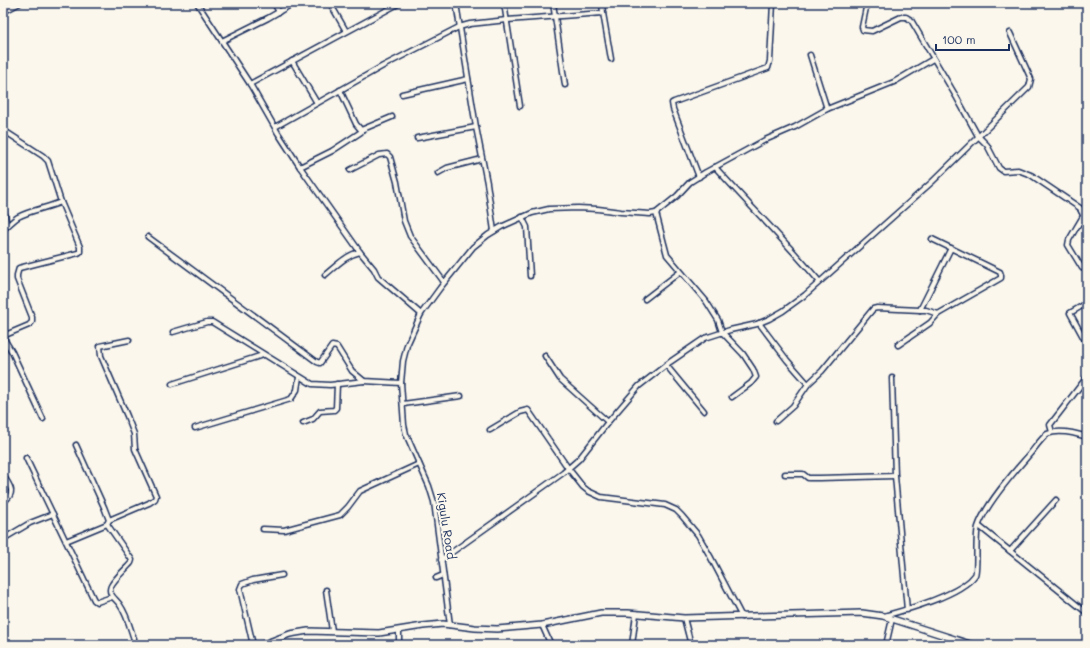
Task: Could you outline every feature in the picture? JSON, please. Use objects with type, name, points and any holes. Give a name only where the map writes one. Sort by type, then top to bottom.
[{"type":"street","points":[[3,12],[14,4],[20,3]]},
{"type":"street","points":[[197,3],[250,84],[300,167],[360,252],[374,269],[378,277],[421,314]]},
{"type":"street","points":[[274,3],[279,12]]},
{"type":"street","points":[[222,41],[294,3]]},
{"type":"street","points":[[330,3],[346,32]]},
{"type":"street","points":[[250,84],[400,3]]},
{"type":"street","points":[[456,3],[494,231]]},
{"type":"street","points":[[504,3],[520,106]]},
{"type":"street","points":[[553,3],[565,85]]},
{"type":"street","points":[[602,3],[612,59]]},
{"type":"street","points":[[699,177],[672,103],[768,68],[770,61],[773,3]]},
{"type":"street","points":[[867,3],[862,26],[863,30],[872,31],[901,18],[906,17],[911,20],[978,136],[987,145],[999,168],[1003,171],[1018,170],[1031,175],[1080,208],[1083,222],[1087,226]]},
{"type":"street","points":[[275,127],[447,32],[460,27],[470,24],[507,20],[603,13]]},
{"type":"street","points":[[441,560],[556,479],[579,459],[639,386],[666,365],[705,338],[722,332],[759,323],[783,311],[805,295],[932,182],[1020,96],[1030,83],[1031,78],[1010,33]]},
{"type":"street","points":[[810,55],[827,109]]},
{"type":"street","points":[[732,397],[751,383],[756,377],[753,369],[742,354],[722,332],[718,320],[706,301],[667,255],[656,213],[699,177],[715,167],[765,140],[795,127],[827,109],[894,82],[933,58]]},
{"type":"street","points":[[292,61],[317,103]]},
{"type":"street","points":[[402,94],[468,79]]},
{"type":"street","points":[[340,90],[356,124],[361,130]]},
{"type":"street","points":[[300,167],[332,151],[361,132],[361,130],[392,117]]},
{"type":"street","points":[[417,138],[476,127]]},
{"type":"street","points":[[3,130],[43,156],[48,161],[61,202],[80,247],[80,252],[78,254],[19,268],[17,275],[32,317],[32,322],[29,325],[3,337],[12,352],[43,419]]},
{"type":"street","points":[[350,170],[379,155],[387,154],[390,157],[397,182],[404,221],[410,236],[444,282]]},
{"type":"street","points":[[438,173],[446,168],[482,159]]},
{"type":"street","points":[[715,167],[777,233],[819,281]]},
{"type":"street","points":[[3,230],[20,216],[51,207],[61,202]]},
{"type":"street","points":[[3,203],[7,226]]},
{"type":"street","points":[[1082,268],[1068,245],[1082,213],[1087,207]]},
{"type":"street","name":"Kigulu Road","points":[[450,625],[434,502],[429,486],[406,434],[402,414],[403,404],[401,383],[403,361],[407,344],[421,314],[444,282],[473,247],[494,231],[522,218],[543,210],[562,208],[598,209],[650,214],[656,213]]},
{"type":"street","points":[[522,218],[527,227],[530,276]]},
{"type":"street","points":[[148,237],[317,362],[320,363],[323,361],[332,346],[337,347],[352,371],[364,381]]},
{"type":"street","points":[[898,345],[930,323],[938,314],[1001,278],[1000,272],[932,239]]},
{"type":"street","points":[[920,310],[951,248]]},
{"type":"street","points":[[325,275],[346,257],[360,252]]},
{"type":"street","points":[[645,299],[680,272]]},
{"type":"street","points":[[1087,303],[1070,312],[1087,344]]},
{"type":"street","points":[[776,421],[793,406],[808,384],[822,371],[872,309],[926,310],[938,314]]},
{"type":"street","points":[[173,332],[207,322],[212,322],[312,384],[337,384],[364,381],[401,383]]},
{"type":"street","points":[[759,323],[786,360],[808,384]]},
{"type":"street","points":[[66,542],[149,503],[155,499],[156,496],[136,449],[134,434],[113,382],[101,359],[100,346],[129,340]]},
{"type":"street","points":[[172,384],[264,355]]},
{"type":"street","points":[[545,356],[560,379],[608,422]]},
{"type":"street","points":[[666,365],[704,411]]},
{"type":"street","points":[[195,428],[291,399],[297,390],[299,377]]},
{"type":"street","points":[[1052,432],[1050,425],[1087,377]]},
{"type":"street","points":[[892,378],[896,476],[907,610]]},
{"type":"street","points":[[303,423],[313,418],[320,411],[334,410],[336,408],[337,384]]},
{"type":"street","points":[[403,404],[461,396]]},
{"type":"street","points":[[490,430],[520,412],[528,410],[568,468],[583,487],[594,495],[663,504],[676,510],[698,535],[725,582],[742,617]]},
{"type":"street","points":[[883,616],[925,604],[960,588],[973,577],[976,573],[976,541],[979,526],[992,501],[1045,436],[1052,432],[1073,433],[1087,436]]},
{"type":"street","points":[[76,445],[104,507],[108,522],[132,560],[110,588],[110,592],[112,597],[119,604],[126,615],[136,645]]},
{"type":"street","points":[[26,458],[94,600],[100,602],[112,597]]},
{"type":"street","points":[[263,529],[284,530],[340,515],[360,491],[419,464]]},
{"type":"street","points":[[785,474],[803,474],[808,478],[896,476]]},
{"type":"street","points":[[3,475],[11,488],[11,492],[8,498],[3,502]]},
{"type":"street","points":[[1010,551],[1056,500]]},
{"type":"street","points":[[3,539],[30,524],[53,514]]},
{"type":"street","points":[[979,526],[1087,613]]},
{"type":"street","points":[[253,645],[240,589],[242,584],[253,580],[282,575]]},
{"type":"street","points":[[436,578],[443,575]]},
{"type":"street","points":[[326,590],[332,631]]},
{"type":"street","points":[[261,645],[298,632],[332,631],[369,633],[434,624],[486,629],[542,625],[601,613],[684,618],[862,613],[883,616],[973,645]]},
{"type":"street","points":[[632,645],[636,614]]},
{"type":"street","points":[[684,618],[691,645]]},
{"type":"street","points":[[886,645],[892,620]]},
{"type":"street","points":[[542,625],[551,645]]},
{"type":"street","points":[[398,630],[399,645]]}]
